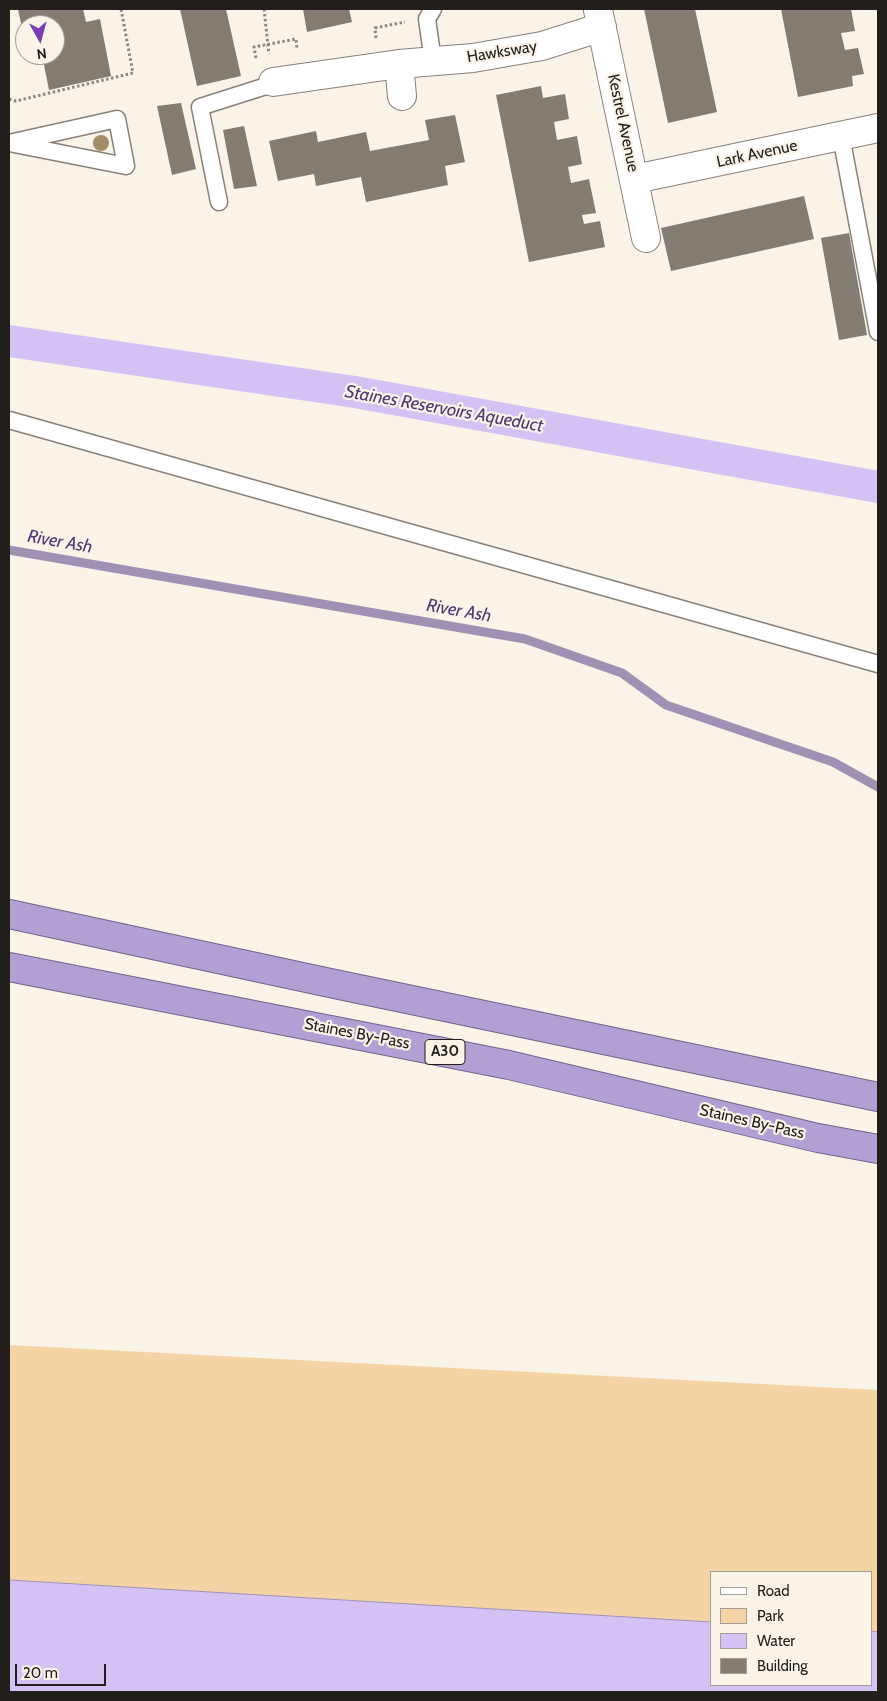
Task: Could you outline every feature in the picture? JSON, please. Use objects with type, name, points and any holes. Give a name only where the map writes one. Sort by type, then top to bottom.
[{"type":"highway","points":[[9,914],[878,1097]]},
{"type":"highway","name":"Staines By-Pass","points":[[9,967],[509,1065],[818,1138],[878,1149]]},
{"type":"street","name":"Hawksway","points":[[268,85],[399,64],[473,58],[542,46],[600,18]]},
{"type":"street","name":"Kestrel Avenue","points":[[600,18],[646,238]]},
{"type":"street","points":[[399,64],[402,96]]},
{"type":"street","name":"Lark Avenue","points":[[635,179],[878,128]]},
{"type":"lane","points":[[433,9],[428,19],[433,61]]},
{"type":"lane","points":[[219,202],[200,107],[268,85]]},
{"type":"lane","points":[[117,119],[126,166],[9,143],[117,119]]},
{"type":"lane","points":[[842,136],[878,332]]},
{"type":"lane","points":[[9,420],[878,664]]},
{"type":"path","points":[[9,99],[16,101],[133,73],[121,9]]},
{"type":"path","points":[[264,9],[268,45],[268,85]]},
{"type":"path","points":[[376,47],[374,28],[408,21]]},
{"type":"path","points":[[268,85],[254,47],[296,39],[298,53]]},
{"type":"green space","points":[[9,1345],[878,1390],[878,1632],[872,1631],[872,1571],[710,1571],[710,1622],[9,1580]]},
{"type":"water","points":[[9,1580],[710,1622],[710,1686],[872,1686],[872,1631],[878,1632],[878,1692],[9,1692]]},
{"type":"building","points":[[18,9],[83,9],[86,22],[100,19],[111,76],[49,90],[44,65],[65,65],[65,15],[19,15]]},
{"type":"building","points":[[180,9],[226,9],[241,76],[197,86]]},
{"type":"building","points":[[303,9],[349,9],[352,22],[307,32]]},
{"type":"building","points":[[644,9],[695,9],[717,112],[668,123]]},
{"type":"building","points":[[781,9],[851,9],[855,31],[841,33],[845,50],[858,48],[864,74],[852,76],[853,86],[798,97]]},
{"type":"building","points":[[541,86],[543,98],[565,94],[569,119],[554,122],[557,140],[577,136],[582,164],[568,167],[571,183],[589,179],[596,213],[582,215],[584,224],[600,221],[605,247],[529,262],[496,95]]},
{"type":"building","points":[[181,103],[196,169],[172,175],[157,106]]},
{"type":"building","points":[[455,115],[465,162],[445,166],[448,185],[366,202],[361,177],[316,186],[314,174],[278,181],[269,141],[316,131],[318,142],[366,132],[370,151],[429,140],[425,120]]},
{"type":"building","points":[[244,126],[257,186],[234,189],[223,130]]},
{"type":"building","points":[[804,196],[814,239],[671,271],[661,228]]},
{"type":"building","points":[[849,233],[867,335],[839,340],[821,238]]},
{"type":"waterway","name":"Staines Reservoirs Aqueduct","points":[[9,341],[355,392],[878,487]]},
{"type":"waterway","name":"River Ash","points":[[9,550],[525,639],[622,673],[666,705],[833,762],[878,787]]}]
